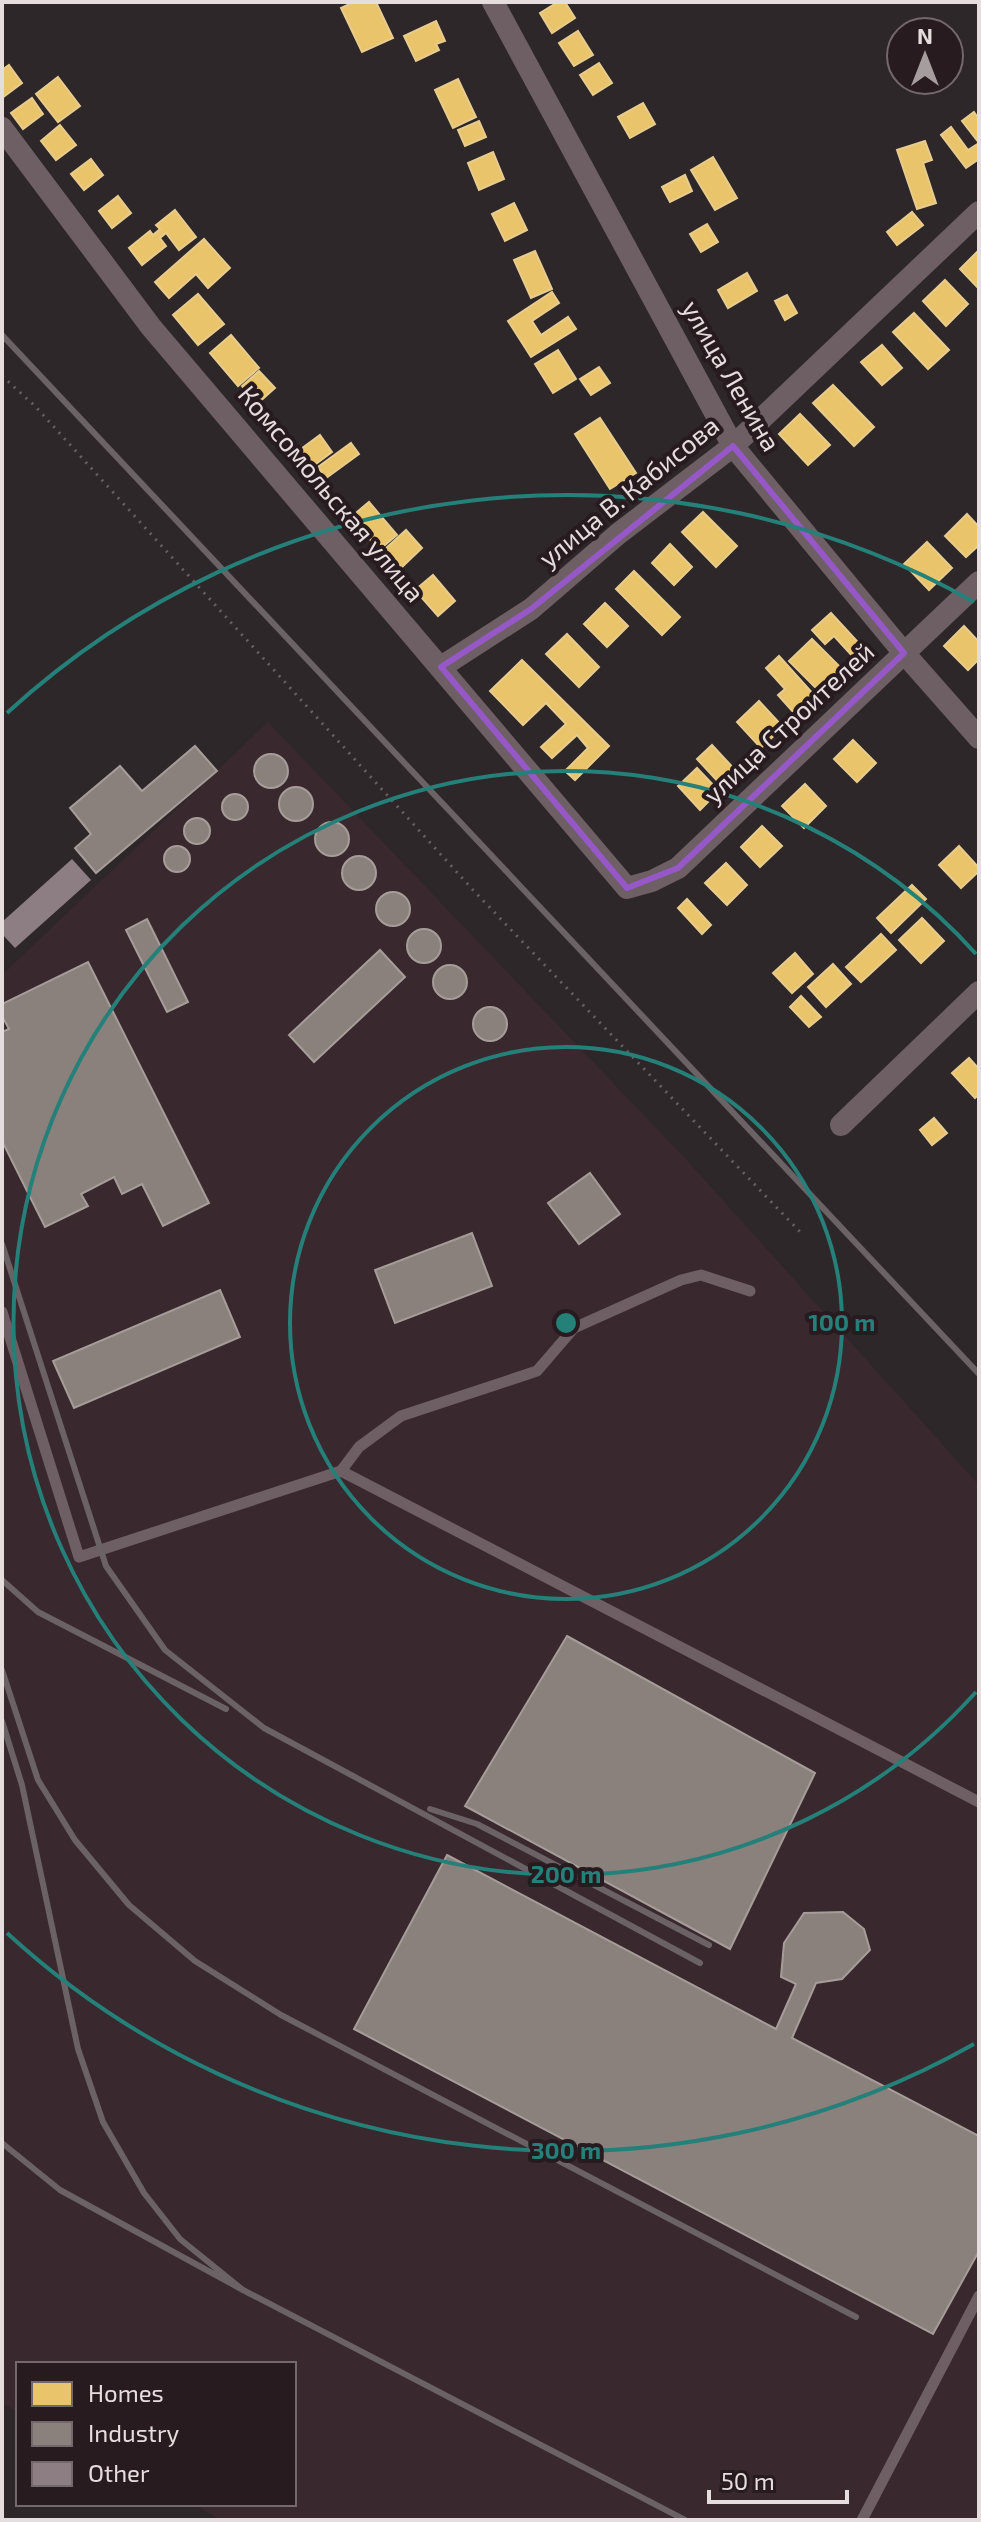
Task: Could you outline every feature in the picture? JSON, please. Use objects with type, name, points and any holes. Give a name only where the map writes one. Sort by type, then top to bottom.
[{"type":"street","name":"улица Ленина","points":[[493,2],[733,446],[904,653],[979,738]]},
{"type":"street","name":"Комсомольская улица","points":[[2,128],[151,327],[627,888]]},
{"type":"street","name":"улица В. Кабисова","points":[[441,667],[531,609],[618,534],[733,446],[979,212]]},
{"type":"street","name":"улица Строителей","points":[[627,888],[652,881],[678,868],[979,582]]},
{"type":"street","points":[[841,1125],[979,992]]},
{"type":"lane","points":[[2,1312],[79,1557],[341,1471],[359,1447],[401,1416],[537,1371],[574,1328],[681,1280],[701,1275],[750,1291]]},
{"type":"lane","points":[[341,1471],[979,1802]]},
{"type":"lane","points":[[862,2520],[979,2296]]},
{"type":"path","points":[[2,376],[35,406],[473,890],[802,1234]]},
{"type":"highlighted area","points":[[733,446],[904,653],[678,868],[627,888],[441,667],[531,609]]},
{"type":"shaded area","points":[[268,722],[684,1157],[979,1485],[979,2520],[222,2520],[196,2506],[296,2506],[296,2362],[16,2362],[16,2411],[2,2403],[2,975]]},
{"type":"building: Homes","points":[[354,2],[376,2],[393,38],[362,52],[341,8]]},
{"type":"building: Homes","points":[[558,2],[565,2],[575,18],[552,33],[540,13]]},
{"type":"building: Homes","points":[[436,21],[445,41],[436,44],[439,50],[416,61],[404,36]]},
{"type":"building: Homes","points":[[578,31],[593,55],[574,66],[559,43]]},
{"type":"building: Homes","points":[[599,63],[612,83],[593,95],[580,75]]},
{"type":"building: Homes","points":[[9,65],[22,83],[2,98],[2,70]]},
{"type":"building: Homes","points":[[58,77],[80,106],[58,122],[36,94]]},
{"type":"building: Homes","points":[[458,79],[476,117],[453,128],[435,90]]},
{"type":"building: Homes","points":[[32,98],[43,114],[23,129],[11,113]]},
{"type":"building: Homes","points":[[643,103],[655,124],[630,138],[618,117]]},
{"type":"building: Homes","points":[[974,112],[979,119],[979,143],[962,121]]},
{"type":"building: Homes","points":[[479,121],[486,137],[465,146],[458,130]]},
{"type":"building: Homes","points":[[60,125],[76,145],[56,160],[41,141]]},
{"type":"building: Homes","points":[[951,127],[968,150],[979,143],[979,159],[966,168],[941,135]]},
{"type":"building: Homes","points":[[925,141],[932,160],[923,163],[936,203],[917,209],[897,150]]},
{"type":"building: Homes","points":[[493,152],[504,179],[479,190],[468,163]]},
{"type":"building: Homes","points":[[713,157],[737,198],[715,210],[691,170]]},
{"type":"building: Homes","points":[[91,159],[103,175],[84,190],[71,174]]},
{"type":"building: Homes","points":[[685,175],[692,191],[670,202],[662,187]]},
{"type":"building: Homes","points":[[118,196],[131,213],[112,228],[99,211]]},
{"type":"building: Homes","points":[[514,203],[527,230],[505,241],[492,214]]},
{"type":"building: Homes","points":[[175,210],[196,237],[179,250],[166,233],[160,238],[166,246],[142,265],[129,248],[150,231],[153,235],[160,229],[156,225]]},
{"type":"building: Homes","points":[[912,212],[923,225],[897,245],[887,232]]},
{"type":"building: Homes","points":[[707,224],[718,242],[701,252],[690,234]]},
{"type":"building: Homes","points":[[204,239],[230,268],[208,288],[196,274],[169,298],[155,282]]},
{"type":"building: Homes","points":[[979,250],[979,289],[960,269]]},
{"type":"building: Homes","points":[[535,251],[552,289],[531,298],[514,260]]},
{"type":"building: Homes","points":[[747,273],[757,291],[728,308],[718,290]]},
{"type":"building: Homes","points":[[945,280],[968,304],[946,326],[923,301]]},
{"type":"building: Homes","points":[[552,292],[559,303],[532,321],[541,335],[568,317],[576,329],[531,357],[508,321]]},
{"type":"building: Homes","points":[[198,294],[224,324],[198,345],[173,315]]},
{"type":"building: Homes","points":[[787,295],[797,313],[785,320],[775,301]]},
{"type":"building: Homes","points":[[914,313],[949,350],[928,369],[893,332]]},
{"type":"building: Homes","points":[[231,335],[259,368],[238,386],[210,353]]},
{"type":"building: Homes","points":[[882,345],[902,368],[882,385],[861,362]]},
{"type":"building: Homes","points":[[558,350],[576,379],[553,393],[535,364]]},
{"type":"building: Homes","points":[[599,367],[610,383],[591,395],[580,379]]},
{"type":"building: Homes","points":[[259,371],[275,388],[257,404],[242,386]]},
{"type":"building: Homes","points":[[833,385],[874,427],[854,446],[813,403]]},
{"type":"building: Homes","points":[[800,414],[830,445],[808,465],[779,434]]},
{"type":"building: Homes","points":[[600,418],[636,473],[610,489],[575,434]]},
{"type":"building: Homes","points":[[320,435],[332,452],[313,466],[301,449]]},
{"type":"building: Homes","points":[[351,443],[359,454],[326,478],[318,467]]},
{"type":"building: Homes","points":[[369,502],[397,535],[379,550],[351,517]]},
{"type":"building: Homes","points":[[703,512],[737,546],[716,567],[682,532]]},
{"type":"building: Homes","points":[[967,514],[979,527],[979,545],[966,557],[945,536]]},
{"type":"building: Homes","points":[[406,530],[422,548],[402,567],[385,549]]},
{"type":"building: Homes","points":[[927,542],[952,568],[929,590],[904,564]]},
{"type":"building: Homes","points":[[670,544],[692,567],[674,585],[652,563]]},
{"type":"building: Homes","points":[[634,571],[680,617],[662,635],[616,589]]},
{"type":"building: Homes","points":[[433,575],[455,601],[438,616],[415,590]]},
{"type":"building: Homes","points":[[605,603],[628,626],[607,647],[584,624]]},
{"type":"building: Homes","points":[[831,613],[866,651],[856,660],[834,636],[825,644],[812,630]]},
{"type":"building: Homes","points":[[964,626],[979,642],[979,659],[968,670],[944,646]]},
{"type":"building: Homes","points":[[567,634],[599,667],[579,687],[546,654]]},
{"type":"building: Homes","points":[[812,639],[842,669],[819,691],[789,661]]},
{"type":"building: Homes","points":[[779,656],[815,696],[795,714],[778,695],[785,689],[766,668]]},
{"type":"building: Homes","points":[[522,660],[609,746],[575,780],[565,771],[588,748],[577,735],[552,758],[541,747],[566,724],[546,703],[523,725],[490,691]]},
{"type":"building: Homes","points":[[759,701],[783,727],[761,748],[737,722]]},
{"type":"building: Homes","points":[[853,740],[876,763],[857,782],[834,759]]},
{"type":"building: Homes","points":[[712,745],[738,773],[723,787],[697,759]]},
{"type":"building: Homes","points":[[697,768],[719,791],[700,810],[678,786]]},
{"type":"building: Homes","points":[[805,784],[826,806],[804,828],[782,806]]},
{"type":"building: Homes","points":[[762,826],[782,846],[760,867],[741,847]]},
{"type":"building: Homes","points":[[959,846],[979,868],[961,888],[939,865]]},
{"type":"building: Homes","points":[[726,863],[747,885],[727,905],[705,883]]},
{"type":"building: Homes","points":[[912,885],[926,899],[891,933],[877,918]]},
{"type":"building: Homes","points":[[687,899],[711,925],[702,934],[678,908]]},
{"type":"building: Homes","points":[[922,918],[944,941],[921,963],[899,940]]},
{"type":"building: Homes","points":[[881,934],[896,950],[861,982],[846,967]]},
{"type":"building: Homes","points":[[795,953],[813,974],[792,993],[773,973]]},
{"type":"building: Homes","points":[[833,964],[851,984],[826,1007],[808,987]]},
{"type":"building: Homes","points":[[801,996],[821,1017],[809,1027],[790,1007]]},
{"type":"building: Homes","points":[[969,1058],[979,1069],[979,1094],[975,1098],[952,1073]]},
{"type":"building: Homes","points":[[934,1118],[947,1133],[932,1145],[920,1130]]},
{"type":"building: Industry","points":[[195,746],[217,771],[96,873],[75,848],[91,834],[70,808],[120,766],[142,791]]},
{"type":"building: Industry","points":[[271,754],[283,759],[288,771],[283,783],[271,788],[259,783],[254,771],[259,759]]},
{"type":"building: Industry","points":[[296,787],[308,792],[313,804],[308,816],[296,821],[284,816],[279,804],[284,792]]},
{"type":"building: Industry","points":[[235,794],[244,798],[248,807],[244,816],[235,820],[226,816],[222,807],[226,798]]},
{"type":"building: Industry","points":[[197,818],[206,822],[210,831],[206,840],[197,844],[188,840],[184,831],[188,822]]},
{"type":"building: Industry","points":[[332,822],[344,827],[349,839],[344,851],[332,856],[320,851],[315,839],[320,827]]},
{"type":"building: Industry","points":[[177,846],[186,850],[190,859],[186,868],[177,872],[168,868],[164,859],[168,850]]},
{"type":"building: Industry","points":[[359,856],[371,861],[376,873],[371,885],[359,890],[347,885],[342,873],[347,861]]},
{"type":"building: Industry","points":[[393,892],[405,897],[410,909],[405,921],[393,926],[381,921],[376,909],[381,897]]},
{"type":"building: Industry","points":[[147,919],[188,1002],[167,1012],[126,930]]},
{"type":"building: Industry","points":[[424,929],[436,934],[441,946],[436,958],[424,963],[412,958],[407,946],[412,934]]},
{"type":"building: Industry","points":[[380,950],[405,977],[314,1062],[289,1035]]},
{"type":"building: Industry","points":[[88,962],[209,1203],[163,1226],[142,1184],[122,1194],[114,1177],[81,1194],[88,1206],[45,1227],[2,1141],[2,1032],[9,1029],[2,1016],[2,1004]]},
{"type":"building: Industry","points":[[450,965],[462,970],[467,982],[462,994],[450,999],[438,994],[433,982],[438,970]]},
{"type":"building: Industry","points":[[490,1007],[502,1012],[507,1024],[502,1036],[490,1041],[478,1036],[473,1024],[478,1012]]},
{"type":"building: Industry","points":[[590,1173],[620,1214],[579,1244],[548,1203]]},
{"type":"building: Industry","points":[[472,1233],[492,1286],[395,1323],[375,1270]]},
{"type":"building: Industry","points":[[220,1290],[240,1337],[74,1408],[53,1361]]},
{"type":"building: Industry","points":[[567,1636],[815,1773],[730,1949],[465,1806]]},
{"type":"building: Industry","points":[[447,1855],[776,2029],[796,1984],[781,1977],[784,1943],[804,1913],[843,1912],[864,1929],[870,1950],[842,1979],[816,1983],[792,2038],[979,2136],[979,2251],[933,2334],[354,2029]]},
{"type":"building: Other","points":[[72,859],[91,880],[15,948],[2,934],[2,922]]},
{"type":"railway","points":[[2,335],[979,1374]]},
{"type":"railway","points":[[2,1244],[106,1566],[165,1650],[264,1728],[700,1963]]},
{"type":"railway","points":[[2,1580],[38,1612],[226,1709]]},
{"type":"railway","points":[[2,1670],[38,1780],[75,1840],[129,1905],[195,1961],[281,2015],[856,2317]]},
{"type":"railway","points":[[2,1721],[22,1785],[78,2049],[103,2122],[144,2193],[180,2239],[243,2290],[60,2190],[2,2143]]},
{"type":"railway","points":[[430,1809],[477,1824],[709,1945]]},
{"type":"railway","points":[[243,2290],[685,2520]]}]
